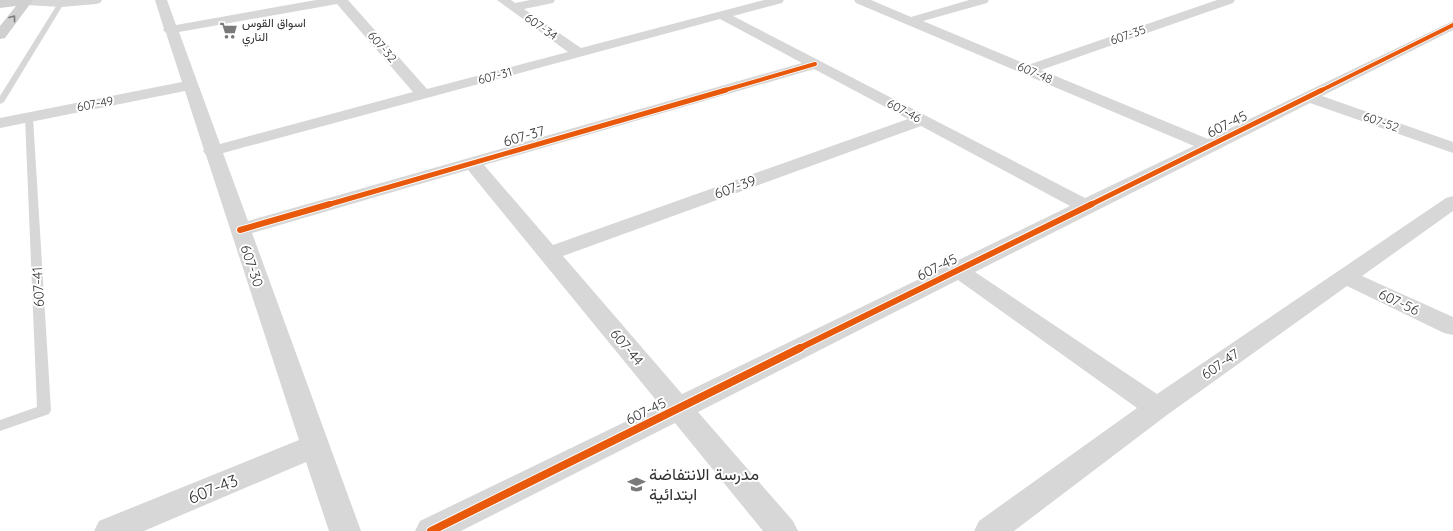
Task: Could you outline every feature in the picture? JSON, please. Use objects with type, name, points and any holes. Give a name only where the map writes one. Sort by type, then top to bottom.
[{"type":"main road","points":[[0,4],[26,0]]},
{"type":"main road","points":[[0,35],[26,0]]},
{"type":"street","points":[[26,0],[96,0]]},
{"type":"street","name":"607-30","points":[[161,0],[189,85],[345,531]]},
{"type":"street","points":[[170,30],[337,0]]},
{"type":"street","name":"607-32","points":[[341,0],[424,95]]},
{"type":"street","points":[[508,4],[549,0]]},
{"type":"street","name":"607-31","points":[[212,151],[778,0]]},
{"type":"street","name":"607-48","points":[[860,0],[1210,146]]},
{"type":"street","points":[[910,21],[983,0]]},
{"type":"street","name":"607-35","points":[[1028,70],[1229,0]]},
{"type":"street","name":"607-34","points":[[508,4],[579,53]]},
{"type":"street","name":"607-46","points":[[722,15],[1087,207]]},
{"type":"street","name":"607-45","points":[[431,531],[1453,25]]},
{"type":"street","name":"607-37","points":[[240,230],[815,64]]},
{"type":"street","name":"607-49","points":[[0,124],[189,85]]},
{"type":"street","name":"607-52","points":[[1309,97],[1453,148]]},
{"type":"street","name":"607-39","points":[[548,254],[922,120]]},
{"type":"street","name":"607-44","points":[[472,163],[782,531]]},
{"type":"street","name":"607-47","points":[[990,531],[1158,408],[1346,277],[1449,211]]},
{"type":"street","points":[[958,270],[1158,408]]},
{"type":"street","name":"607-56","points":[[1346,277],[1453,328]]},
{"type":"street","name":"607-43","points":[[110,531],[315,446]]},
{"type":"lane","points":[[0,102],[62,1]]},
{"type":"lane","name":"607-41","points":[[0,426],[44,410],[29,118]]},
{"type":"cycle path","points":[[431,531],[1453,25]]},
{"type":"cycle path","points":[[240,230],[815,64]]},
{"type":"place","name":"اسواق القوس الناري","points":[[229,30]]},
{"type":"place","name":"مدرسة الانتفاضة ابتدائية","points":[[636,484]]}]
